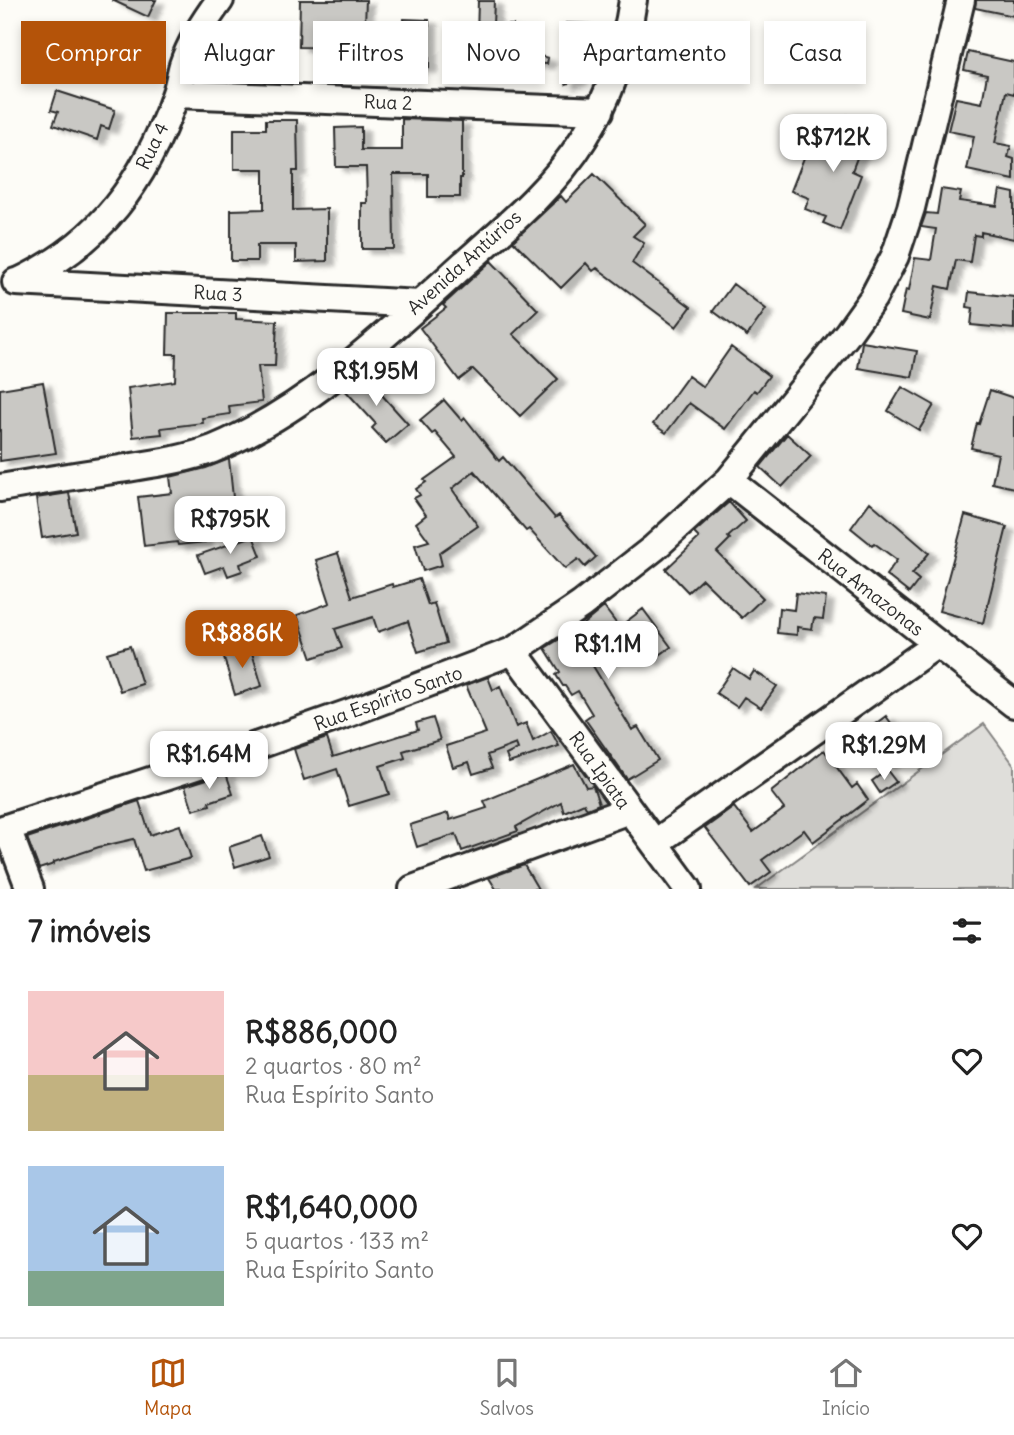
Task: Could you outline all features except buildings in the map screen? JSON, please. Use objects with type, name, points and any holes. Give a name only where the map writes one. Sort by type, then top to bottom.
[{"type":"street","name":"Rua 4","points":[[47,268],[74,249],[114,210],[142,170],[176,94],[184,63],[201,25],[220,0]]},
{"type":"street","name":"Avenida Antúrios","points":[[0,488],[167,462],[211,450],[252,431],[295,404],[362,354],[549,184],[582,141],[600,111],[612,84],[634,0]]},
{"type":"street","name":"Rua Espírito Santo","points":[[4,829],[324,722],[513,651],[581,605],[654,548],[729,480],[848,333],[873,298],[895,256],[911,208],[961,0]]},
{"type":"street","name":"Rua 2","points":[[176,94],[600,111]]},
{"type":"street","name":"Rua 3","points":[[8,285],[47,268]]},
{"type":"street","name":"Rua 3","points":[[8,285],[420,304]]},
{"type":"street","name":"Rua Amazonas","points":[[729,480],[937,644],[1013,698]]},
{"type":"street","points":[[655,844],[937,644]]},
{"type":"street","name":"Rua Ipiata","points":[[513,651],[688,889]]},
{"type":"street","points":[[413,889],[629,810]]},
{"type":"street","points":[[4,829],[30,889]]},
{"type":"shaded area","points":[[984,724],[1014,765],[1014,889],[756,889]]}]
